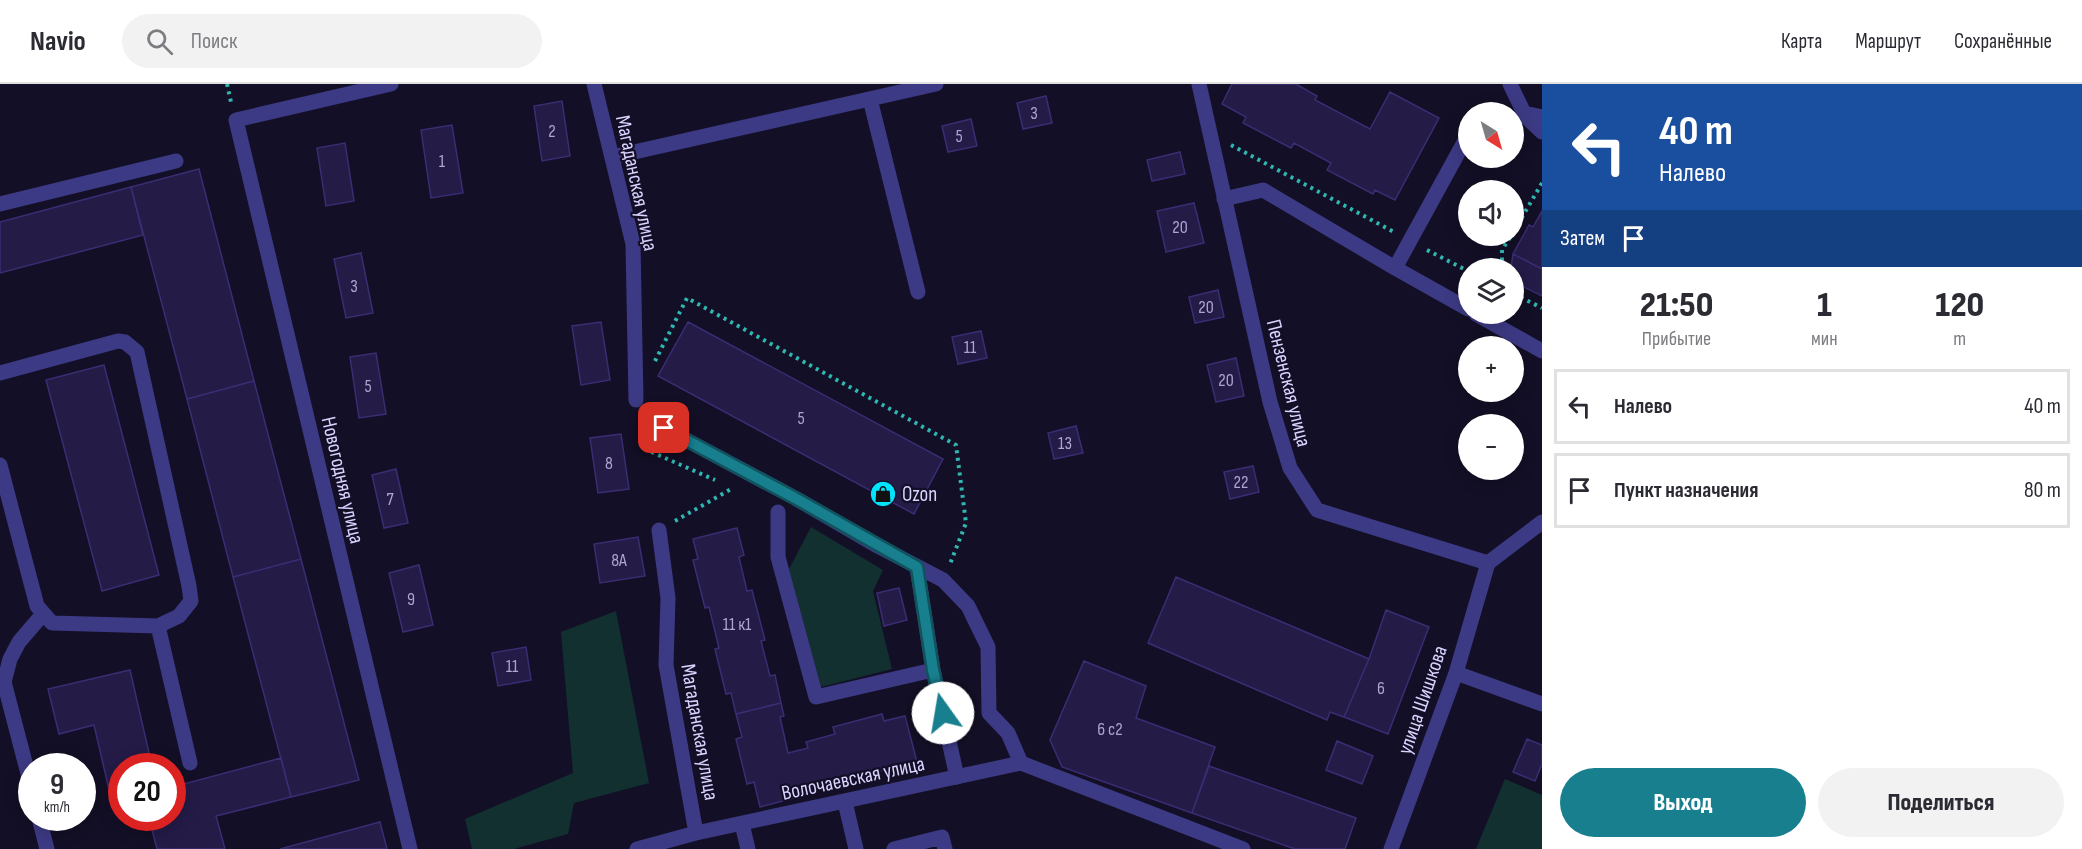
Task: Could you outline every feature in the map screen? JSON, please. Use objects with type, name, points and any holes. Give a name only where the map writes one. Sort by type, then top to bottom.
[{"type":"street","name":"Новогодняя улица","points":[[391,84],[236,120],[410,849]]},
{"type":"street","name":"Магаданская улица","points":[[594,84],[633,244],[636,400]]},
{"type":"street","points":[[612,157],[936,84]]},
{"type":"street","name":"Пензенская улица","points":[[1198,84],[1270,402],[1290,468],[1317,510],[1488,563]]},
{"type":"street","points":[[1509,84],[1515,102]]},
{"type":"street","points":[[870,99],[918,292]]},
{"type":"street","points":[[1524,114],[1542,117]]},
{"type":"street","points":[[1524,117],[1542,132]]},
{"type":"street","points":[[1395,268],[1458,153]]},
{"type":"street","points":[[0,204],[176,161]]},
{"type":"street","points":[[1224,199],[1263,189],[1458,303]]},
{"type":"street","points":[[1494,324],[1542,351]]},
{"type":"street","points":[[0,373],[118,341],[125,342],[136,352],[187,574],[191,601],[179,616],[158,626],[52,623],[37,606],[0,465]]},
{"type":"street","points":[[664,428],[943,580],[968,606],[988,647],[989,713],[1008,733],[1021,763],[1243,849]]},
{"type":"street","points":[[778,512],[778,557],[816,697],[933,670]]},
{"type":"street","points":[[1488,563],[1542,522]]},
{"type":"street","name":"Магаданская улица","points":[[658,530],[668,598],[666,665],[696,833]]},
{"type":"street","name":"улица Шишкова","points":[[1391,849],[1456,673],[1488,563]]},
{"type":"street","points":[[917,567],[933,670],[957,777]]},
{"type":"street","points":[[22,753],[2,682],[19,642],[43,614]]},
{"type":"street","points":[[158,626],[190,763]]},
{"type":"street","points":[[1456,673],[1542,704]]},
{"type":"street","name":"Волочаевская улица","points":[[637,849],[696,833],[1021,763]]},
{"type":"street","points":[[845,802],[856,849]]},
{"type":"street","name":"Магаданская улица","points":[[742,824],[748,849]]},
{"type":"street","points":[[42,831],[47,849]]},
{"type":"street","points":[[894,849],[942,837],[945,849]]},
{"type":"path","points":[[1210,134],[1458,266]]},
{"type":"path","points":[[1524,214],[1542,183]]},
{"type":"path","points":[[651,370],[687,298],[956,446],[966,524],[943,580]]},
{"type":"path","points":[[1524,299],[1542,308]]},
{"type":"path","points":[[636,400],[647,450],[733,488],[658,530]]},
{"type":"green space","points":[[811,527],[883,570],[873,591],[892,669],[821,687],[789,569]]},
{"type":"green space","points":[[616,611],[649,783],[574,803],[568,834],[514,849],[472,849],[465,819],[573,773],[561,632]]},
{"type":"green space","points":[[1505,779],[1542,795],[1542,849],[1476,849]]},
{"type":"building","points":[[1232,84],[1296,84],[1317,96],[1315,100],[1370,129],[1390,92],[1439,118],[1395,200],[1375,190],[1373,194],[1327,170],[1331,163],[1294,143],[1291,148],[1243,123],[1246,117],[1222,104]]},
{"type":"building","points":[[1046,96],[1052,123],[1023,129],[1017,103]]},
{"type":"building","points":[[562,101],[570,156],[542,161],[534,106]]},
{"type":"building","points":[[971,119],[977,146],[948,152],[942,126]]},
{"type":"building","points":[[452,125],[463,193],[431,198],[421,130]]},
{"type":"building","points":[[345,143],[354,201],[326,206],[317,148]]},
{"type":"building","points":[[1180,152],[1185,174],[1152,181],[1147,160]]},
{"type":"building","points":[[199,169],[254,381],[187,399],[131,187]]},
{"type":"building","points":[[131,187],[143,235],[0,273],[0,222]]},
{"type":"building","points":[[1194,203],[1204,243],[1166,252],[1157,211]]},
{"type":"building","points":[[1542,211],[1542,269],[1513,254],[1517,246],[1524,246],[1524,234],[1529,225],[1533,227]]},
{"type":"building","points":[[361,253],[373,313],[346,318],[334,259]]},
{"type":"building","points":[[1524,260],[1542,269],[1542,296],[1524,287]]},
{"type":"building","points":[[1218,290],[1224,317],[1195,323],[1189,297]]},
{"type":"building","points":[[601,322],[610,380],[581,385],[572,326]]},
{"type":"building","points":[[688,322],[943,459],[914,514],[658,376]]},
{"type":"building","points":[[981,331],[987,358],[958,364],[952,337]]},
{"type":"building","points":[[376,353],[386,414],[359,418],[350,357]]},
{"type":"building","points":[[1236,358],[1244,396],[1216,402],[1207,365]]},
{"type":"building","points":[[104,365],[159,575],[102,591],[46,380]]},
{"type":"building","points":[[254,381],[301,559],[233,577],[187,399]]},
{"type":"building","points":[[1076,426],[1083,453],[1054,459],[1048,433]]},
{"type":"building","points":[[621,434],[629,489],[598,493],[590,438]]},
{"type":"building","points":[[1253,466],[1259,492],[1230,499],[1224,472]]},
{"type":"building","points":[[396,469],[408,523],[384,528],[372,475]]},
{"type":"building","points":[[737,528],[744,555],[739,557],[747,591],[752,590],[765,640],[761,641],[770,676],[775,675],[781,703],[736,714],[731,693],[726,694],[715,649],[719,648],[709,607],[705,608],[693,560],[698,559],[693,539]]},
{"type":"building","points":[[638,537],[645,576],[600,583],[594,544]]},
{"type":"building","points":[[301,559],[359,780],[291,797],[233,577]]},
{"type":"building","points":[[419,565],[433,625],[403,632],[389,573]]},
{"type":"building","points":[[1176,577],[1369,659],[1344,717],[1330,712],[1327,720],[1148,643]]},
{"type":"building","points":[[899,588],[907,620],[884,626],[877,593]]},
{"type":"building","points":[[1386,610],[1429,627],[1388,734],[1344,717],[1369,659]]},
{"type":"building","points":[[526,647],[531,680],[498,686],[492,653]]},
{"type":"building","points":[[1084,661],[1146,686],[1136,718],[1215,747],[1192,813],[1062,767],[1050,740]]},
{"type":"building","points":[[130,670],[149,753],[108,753],[108,785],[94,725],[59,734],[48,689]]},
{"type":"building","points":[[781,703],[784,716],[780,717],[788,753],[808,748],[806,742],[835,734],[833,727],[882,714],[884,721],[905,716],[917,762],[811,789],[813,793],[760,807],[754,782],[747,784],[736,739],[742,737],[736,714]]},
{"type":"building","points":[[1527,739],[1542,745],[1542,764],[1535,781],[1513,772]]},
{"type":"building","points":[[1337,741],[1373,756],[1362,784],[1326,770]]},
{"type":"building","points":[[281,758],[291,797],[216,816],[225,849],[157,849],[152,831],[186,831],[186,783]]},
{"type":"building","points":[[1209,766],[1356,818],[1345,849],[1295,849],[1192,813]]},
{"type":"building","points":[[380,822],[387,849],[280,849]]},
{"type":"place","name":"Ozon","points":[[883,494]]},
{"type":"route","points":[[664,428],[917,567],[933,670],[943,713]]}]
